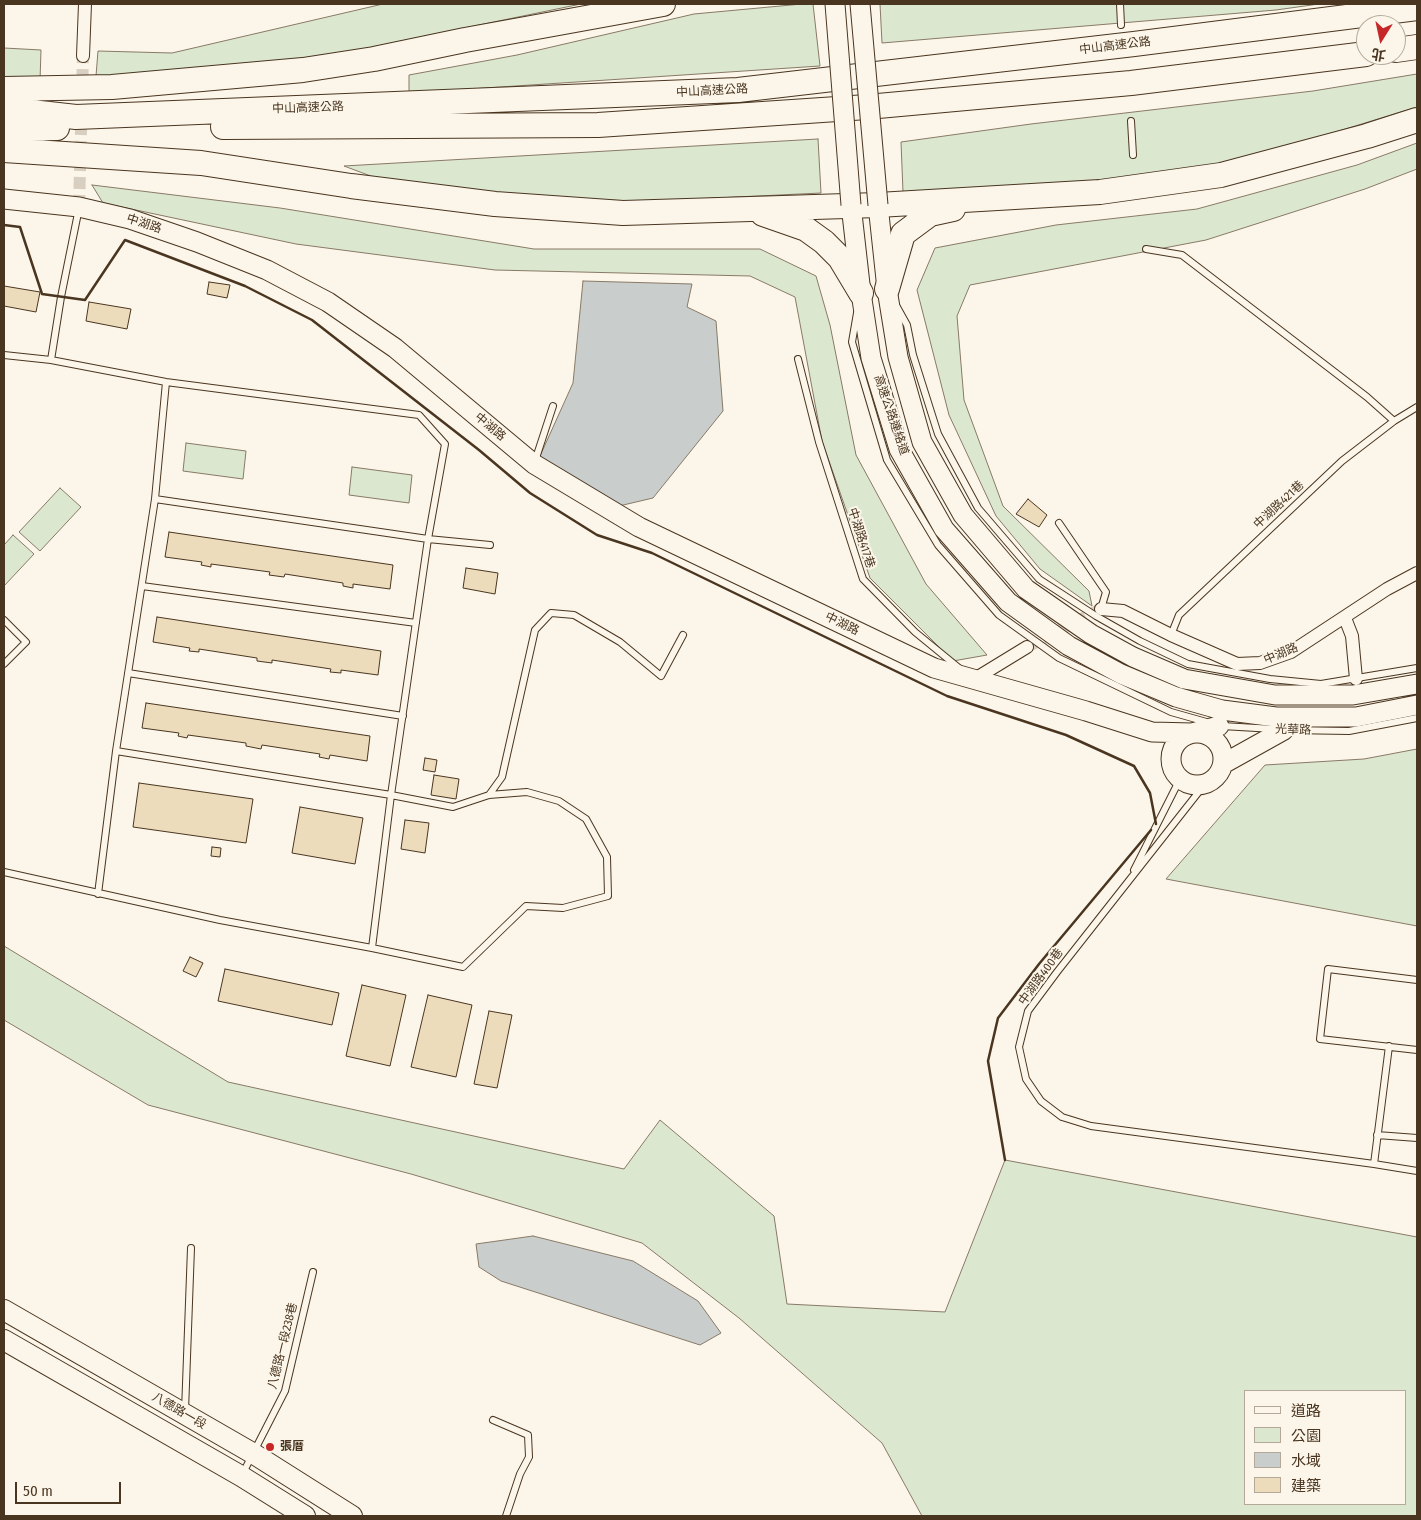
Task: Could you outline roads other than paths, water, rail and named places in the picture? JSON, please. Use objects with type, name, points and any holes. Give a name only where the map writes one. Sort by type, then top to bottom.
[{"type":"highway","points":[[4,89],[112,88],[304,70],[374,59],[465,40],[663,4]]},
{"type":"highway","name":"中山高速公路","points":[[4,110],[76,117],[738,90],[1124,45],[1417,8]]},
{"type":"highway","name":"中山高速公路","points":[[4,129],[598,124],[866,107],[1122,84],[1356,55]]},
{"type":"highway","points":[[4,150],[201,163],[352,186],[495,204],[622,213],[878,205],[1100,192],[1221,175],[1367,136],[1417,120]]},
{"type":"highway","points":[[887,289],[903,234],[930,214],[994,199]]},
{"type":"highway","points":[[750,209],[806,229],[824,242],[840,258],[861,292]]},
{"type":"main road","name":"八德路一段","points":[[4,1310],[254,1454],[352,1516]]},
{"type":"main road","name":"八德路一段","points":[[4,1340],[241,1476],[305,1516]]},
{"type":"street","points":[[83,56],[85,4]]},
{"type":"street","name":"高速公路連絡道","points":[[835,4],[851,205],[861,292],[871,358],[899,448],[944,529],[1008,602],[1070,646],[1173,704]]},
{"type":"street","name":"高速公路連絡道","points":[[860,4],[887,289],[898,357],[922,442],[963,515],[1026,589],[1091,634],[1133,657],[1186,671]]},
{"type":"street","name":"中湖路","points":[[4,198],[79,207],[130,219],[197,242],[267,270],[328,302],[395,348],[534,464],[639,527],[934,668],[1086,711],[1152,732],[1192,733]]},
{"type":"street","name":"中湖路","points":[[1101,609],[1123,611],[1171,635],[1237,664],[1260,663],[1291,652],[1387,589],[1417,572]]},
{"type":"street","points":[[1345,618],[1352,636],[1356,679]]},
{"type":"street","points":[[973,680],[1028,647]]},
{"type":"street","points":[[1186,671],[1275,695],[1353,695],[1417,684]]},
{"type":"street","name":"光華路","points":[[1173,704],[1276,718],[1356,717],[1417,705]]},
{"type":"street","points":[[1176,773],[1170,758],[1172,749],[1177,742],[1184,736],[1219,726]]},
{"type":"street","points":[[1222,764],[1284,730]]},
{"type":"street","points":[[1152,732],[1176,773],[1187,783],[1205,784],[1213,780],[1219,773],[1223,756],[1221,748],[1216,740],[1209,735],[1192,733]]},
{"type":"lane","points":[[1120,4],[1121,25]]},
{"type":"lane","points":[[1131,121],[1133,155]]},
{"type":"lane","points":[[51,360],[61,297],[79,207]]},
{"type":"lane","points":[[1146,249],[1182,255],[1366,396],[1394,421]]},
{"type":"lane","points":[[4,355],[51,360],[166,382],[419,415],[445,444],[428,539],[402,716],[372,948]]},
{"type":"lane","name":"中湖路417巷","points":[[798,359],[819,442],[863,579],[915,632],[973,680]]},
{"type":"lane","points":[[98,894],[116,751],[155,499],[166,382]]},
{"type":"lane","points":[[534,464],[553,406]]},
{"type":"lane","name":"中湖路421巷","points":[[1171,635],[1179,615],[1342,461],[1394,421],[1417,407]]},
{"type":"lane","points":[[155,499],[428,539],[490,545]]},
{"type":"lane","points":[[1059,523],[1106,592],[1101,609]]},
{"type":"lane","points":[[142,586],[416,623]]},
{"type":"lane","points":[[489,795],[502,777],[535,630],[551,613],[574,615],[620,642],[661,676],[683,635]]},
{"type":"lane","points":[[4,620],[26,642],[4,664]]},
{"type":"lane","points":[[1186,671],[1321,684],[1417,668]]},
{"type":"lane","points":[[128,673],[402,716]]},
{"type":"lane","name":"光華路","points":[[1173,704],[1219,726],[1284,730],[1349,730],[1417,718]]},
{"type":"lane","points":[[4,872],[220,920],[463,967],[526,906],[563,908],[608,896],[607,857],[586,819],[559,801],[527,792],[489,795],[453,807],[391,795],[116,751]]},
{"type":"lane","name":"中湖路400巷","points":[[1126,884],[1176,773]]},
{"type":"lane","name":"中湖路400巷","points":[[1205,784],[1056,972],[1028,1011],[1020,1047],[1026,1079],[1041,1101],[1062,1117],[1091,1126],[1417,1171]]},
{"type":"lane","points":[[1417,980],[1328,969],[1320,1039],[1417,1050]]},
{"type":"lane","points":[[1374,1164],[1389,1046]]},
{"type":"lane","points":[[1377,1135],[1417,1138]]},
{"type":"lane","points":[[185,1414],[191,1248]]},
{"type":"lane","name":"八德路一段238巷","points":[[241,1476],[254,1454],[284,1391],[313,1272]]},
{"type":"lane","points":[[493,1420],[528,1435],[529,1457],[520,1474],[506,1516]]},
{"type":"water","points":[[583,281],[692,284],[687,307],[716,321],[723,411],[653,498],[619,506],[544,466],[540,456],[573,383]]},
{"type":"water","points":[[533,1236],[633,1261],[698,1301],[721,1333],[700,1345],[501,1281],[479,1267],[476,1244]]},
{"type":"tunnel","points":[[79,207],[83,56]]},
{"type":"tunnel","points":[[1027,647],[1101,609]]},
{"type":"place","name":"張厝","points":[[270,1447]]}]
